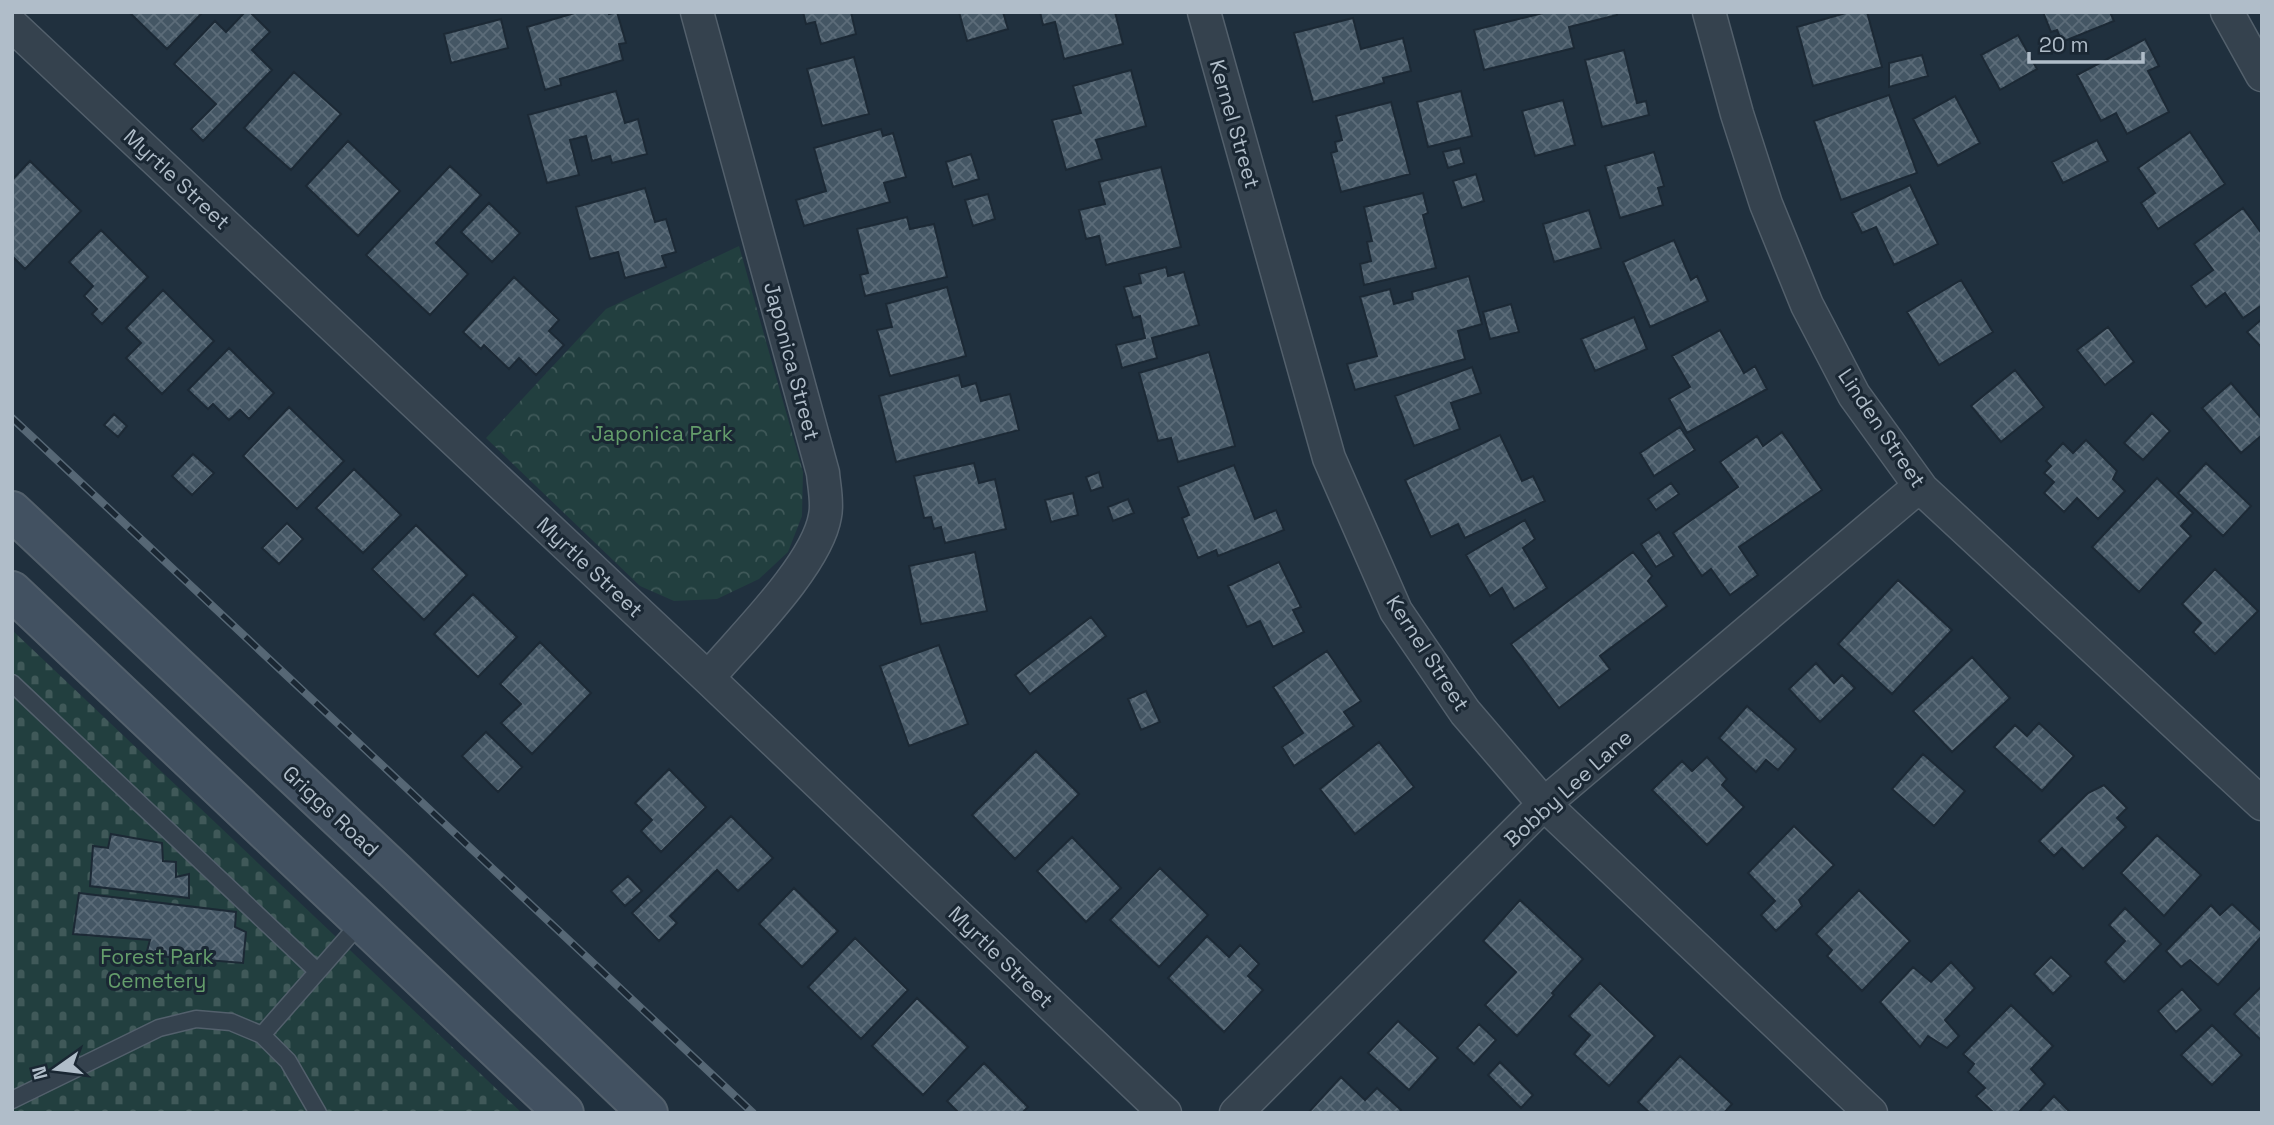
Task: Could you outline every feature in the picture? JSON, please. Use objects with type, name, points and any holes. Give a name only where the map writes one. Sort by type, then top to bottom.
[{"type":"main road","name":"Griggs Road","points":[[12,511],[648,1113]]},
{"type":"main road","points":[[12,591],[564,1113]]},
{"type":"street","name":"Japonica Street","points":[[696,12],[823,473],[825,516],[811,554],[789,584],[708,678]]},
{"type":"street","name":"Kernel Street","points":[[1204,12],[1329,458],[1396,611],[1465,712],[1544,804],[1871,1113]]},
{"type":"street","name":"Linden Street","points":[[1709,12],[1737,114],[1766,204],[1807,305],[1854,395],[1922,489],[2262,804]]},
{"type":"street","points":[[2227,12],[2262,75]]},
{"type":"street","name":"Myrtle Street","points":[[12,24],[708,678],[1165,1113]]},
{"type":"street","name":"Bobby Lee Lane","points":[[1236,1113],[1544,804],[1909,495],[1922,489]]},
{"type":"lane","points":[[12,683],[316,971]]},
{"type":"lane","points":[[262,1034],[362,921]]},
{"type":"lane","points":[[12,1100],[159,1028],[196,1019],[231,1022],[262,1034],[288,1061],[318,1113]]},
{"type":"green space","name":"Japonica Park","points":[[739,246],[803,472],[802,516],[788,552],[759,579],[717,599],[674,601],[640,586],[486,438],[606,309]]},
{"type":"green space","name":"Forest Park Cemetery","points":[[12,630],[522,1113],[12,1113]]},
{"type":"building","points":[[129,12],[203,12],[167,49]]},
{"type":"building","points":[[245,12],[250,12],[270,32],[252,50],[272,70],[203,141],[191,129],[216,104],[174,64],[215,21],[226,32]]},
{"type":"building","points":[[578,12],[617,12],[626,43],[619,44],[623,60],[560,79],[561,85],[545,90],[527,27]]},
{"type":"building","points":[[803,12],[851,12],[856,34],[821,44],[815,22],[806,24]]},
{"type":"building","points":[[959,12],[1003,12],[1008,29],[967,41]]},
{"type":"building","points":[[1040,12],[1115,12],[1123,44],[1064,59],[1055,22],[1043,25]]},
{"type":"building","points":[[1547,12],[1617,12],[1617,15],[1569,27],[1574,48],[1484,70],[1474,30]]},
{"type":"building","points":[[1849,12],[1867,12],[1882,67],[1813,86],[1797,27]]},
{"type":"building","points":[[2043,12],[2110,12],[2114,21],[2062,42],[2057,30],[2051,32]]},
{"type":"building","points":[[1353,18],[1361,49],[1403,38],[1411,71],[1383,78],[1384,83],[1313,102],[1294,33]]},
{"type":"building","points":[[501,19],[508,48],[451,63],[444,34]]},
{"type":"building","points":[[2018,35],[2037,69],[2000,90],[1981,55]]},
{"type":"building","points":[[2145,39],[2159,66],[2148,71],[2169,112],[2127,134],[2116,113],[2101,121],[2077,75]]},
{"type":"building","points":[[1624,50],[1637,103],[1646,101],[1649,115],[1602,127],[1585,60]]},
{"type":"building","points":[[1922,55],[1928,76],[1889,87],[1889,63]]},
{"type":"building","points":[[854,57],[869,114],[822,126],[807,69]]},
{"type":"building","points":[[1131,70],[1146,126],[1096,140],[1102,159],[1066,170],[1052,120],[1081,113],[1073,86]]},
{"type":"building","points":[[294,72],[341,114],[291,170],[244,128]]},
{"type":"building","points":[[616,91],[625,123],[638,119],[647,154],[612,163],[610,156],[592,161],[586,136],[570,140],[579,175],[547,183],[528,115]]},
{"type":"building","points":[[1461,91],[1472,136],[1428,147],[1417,102]]},
{"type":"building","points":[[1889,95],[1917,173],[1841,200],[1814,121]]},
{"type":"building","points":[[1955,96],[1980,143],[1938,166],[1913,119]]},
{"type":"building","points":[[1563,100],[1575,145],[1535,156],[1522,111]]},
{"type":"building","points":[[1391,102],[1410,174],[1341,192],[1331,153],[1337,151],[1335,142],[1342,140],[1336,116]]},
{"type":"building","points":[[881,129],[883,136],[893,133],[906,177],[884,183],[890,202],[804,226],[796,200],[826,191],[814,148]]},
{"type":"building","points":[[2190,132],[2225,184],[2158,229],[2141,203],[2155,193],[2138,168]]},
{"type":"building","points":[[2097,140],[2108,161],[2063,183],[2052,162]]},
{"type":"building","points":[[348,141],[400,191],[358,236],[306,186]]},
{"type":"building","points":[[1460,148],[1464,163],[1448,168],[1443,152]]},
{"type":"building","points":[[1654,152],[1664,186],[1658,188],[1663,205],[1620,218],[1605,166]]},
{"type":"building","points":[[971,154],[979,179],[953,187],[946,162]]},
{"type":"building","points":[[30,161],[81,211],[25,269],[12,256],[12,180]]},
{"type":"building","points":[[450,166],[481,195],[436,243],[468,274],[430,315],[366,255]]},
{"type":"building","points":[[1161,167],[1181,247],[1106,265],[1099,236],[1086,239],[1079,210],[1105,204],[1099,182]]},
{"type":"building","points":[[1476,174],[1484,201],[1462,208],[1453,181]]},
{"type":"building","points":[[1910,185],[1938,244],[1894,265],[1876,227],[1862,233],[1852,213]]},
{"type":"building","points":[[645,188],[655,222],[666,219],[676,252],[662,256],[666,267],[625,278],[618,252],[590,259],[576,207]]},
{"type":"building","points":[[1423,193],[1428,213],[1423,215],[1436,268],[1364,285],[1360,264],[1371,261],[1367,242],[1372,241],[1364,207]]},
{"type":"building","points":[[988,194],[995,219],[973,226],[965,200]]},
{"type":"building","points":[[489,203],[520,233],[492,262],[461,232]]},
{"type":"building","points":[[2243,208],[2262,234],[2262,305],[2243,318],[2225,293],[2206,307],[2191,286],[2213,270],[2194,244]]},
{"type":"building","points":[[1589,210],[1601,248],[1554,262],[1543,224]]},
{"type":"building","points":[[907,217],[910,229],[934,224],[947,277],[865,296],[860,275],[868,273],[857,229]]},
{"type":"building","points":[[101,230],[148,277],[102,324],[92,314],[97,309],[84,296],[93,286],[69,262]]},
{"type":"building","points":[[1674,240],[1691,280],[1697,276],[1708,301],[1650,327],[1623,262]]},
{"type":"building","points":[[1166,267],[1168,276],[1184,272],[1199,325],[1152,338],[1157,358],[1122,368],[1116,345],[1145,338],[1140,316],[1133,318],[1124,287],[1141,283],[1139,274]]},
{"type":"building","points":[[1469,276],[1482,324],[1458,331],[1465,359],[1355,390],[1347,364],[1377,356],[1360,297],[1390,289],[1394,304],[1413,299],[1412,292]]},
{"type":"building","points":[[514,277],[559,320],[549,331],[564,345],[536,375],[519,358],[509,369],[484,345],[481,349],[463,332]]},
{"type":"building","points":[[1961,280],[1993,332],[1939,365],[1907,312]]},
{"type":"building","points":[[947,287],[966,356],[890,376],[877,330],[892,327],[886,304]]},
{"type":"building","points":[[163,290],[214,341],[162,394],[126,358],[141,343],[126,328]]},
{"type":"building","points":[[1511,304],[1519,332],[1490,339],[1483,312]]},
{"type":"building","points":[[1634,317],[1647,349],[1595,371],[1581,339]]},
{"type":"building","points":[[2262,319],[2262,348],[2247,332]]},
{"type":"building","points":[[2108,327],[2134,362],[2105,385],[2077,350]]},
{"type":"building","points":[[1720,330],[1744,373],[1755,366],[1767,389],[1687,433],[1669,399],[1690,387],[1672,356]]},
{"type":"building","points":[[229,348],[274,393],[249,419],[240,410],[229,420],[213,404],[208,409],[188,390]]},
{"type":"building","points":[[1209,352],[1235,446],[1178,462],[1171,438],[1158,441],[1139,373]]},
{"type":"building","points":[[1472,367],[1481,393],[1451,403],[1460,429],[1414,446],[1395,396]]},
{"type":"building","points":[[2015,370],[2044,407],[2001,442],[1971,406]]},
{"type":"building","points":[[959,375],[962,387],[976,383],[981,401],[1010,394],[1019,430],[896,462],[879,396]]},
{"type":"building","points":[[2231,383],[2262,419],[2262,435],[2241,453],[2202,408]]},
{"type":"building","points":[[289,407],[344,461],[297,509],[243,456]]},
{"type":"building","points":[[2152,413],[2170,431],[2143,460],[2124,443]]},
{"type":"building","points":[[114,414],[127,426],[118,437],[104,425]]},
{"type":"building","points":[[1680,427],[1695,450],[1654,476],[1640,453]]},
{"type":"building","points":[[1782,432],[1822,490],[1739,547],[1758,575],[1730,595],[1711,569],[1702,576],[1673,533],[1738,487],[1720,462],[1757,436],[1763,446]]},
{"type":"building","points":[[1500,435],[1522,481],[1533,476],[1545,501],[1465,538],[1458,524],[1431,537],[1405,480]]},
{"type":"building","points":[[2086,440],[2117,471],[2113,479],[2125,491],[2098,519],[2077,498],[2064,512],[2044,493],[2054,482],[2044,473],[2051,466],[2046,461],[2063,443],[2073,453]]},
{"type":"building","points":[[193,454],[214,473],[192,495],[172,476]]},
{"type":"building","points":[[974,463],[979,483],[995,479],[1006,529],[945,543],[941,527],[934,529],[931,517],[924,518],[914,476]]},
{"type":"building","points":[[2206,463],[2251,506],[2223,536],[2178,493]]},
{"type":"building","points":[[1234,465],[1255,519],[1276,510],[1284,530],[1218,556],[1216,550],[1198,558],[1182,518],[1189,515],[1178,487]]},
{"type":"building","points":[[354,469],[401,515],[363,553],[316,508]]},
{"type":"building","points":[[1099,472],[1103,487],[1091,491],[1086,477]]},
{"type":"building","points":[[2157,478],[2193,513],[2181,526],[2191,536],[2139,592],[2092,547]]},
{"type":"building","points":[[1671,483],[1679,494],[1656,510],[1648,499]]},
{"type":"building","points":[[1073,493],[1078,515],[1051,522],[1045,500]]},
{"type":"building","points":[[1128,499],[1134,513],[1113,521],[1108,507]]},
{"type":"building","points":[[1525,520],[1535,539],[1523,548],[1547,588],[1514,609],[1502,588],[1490,596],[1466,555]]},
{"type":"building","points":[[287,523],[303,539],[279,564],[262,548]]},
{"type":"building","points":[[416,525],[467,575],[424,620],[372,569]]},
{"type":"building","points":[[1659,532],[1674,556],[1656,567],[1641,544]]},
{"type":"building","points":[[975,552],[987,611],[921,624],[909,566]]},
{"type":"building","points":[[1633,552],[1652,576],[1648,581],[1667,606],[1600,656],[1610,669],[1559,708],[1511,644]]},
{"type":"building","points":[[1279,562],[1301,607],[1293,610],[1304,632],[1273,647],[1260,621],[1247,627],[1228,586]]},
{"type":"building","points":[[2215,569],[2258,611],[2215,654],[2193,632],[2201,623],[2182,604]]},
{"type":"building","points":[[1898,580],[1952,630],[1892,694],[1838,644]]},
{"type":"building","points":[[473,594],[517,637],[478,677],[434,634]]},
{"type":"building","points":[[1091,617],[1106,636],[1030,694],[1015,675]]},
{"type":"building","points":[[540,642],[591,693],[532,754],[501,723],[521,704],[500,684]]},
{"type":"building","points":[[939,645],[968,724],[909,746],[880,666]]},
{"type":"building","points":[[1327,651],[1361,701],[1344,712],[1354,726],[1294,766],[1282,747],[1303,733],[1273,687]]},
{"type":"building","points":[[1972,657],[2010,698],[1952,752],[1913,711]]},
{"type":"building","points":[[1816,663],[1834,683],[1842,675],[1855,688],[1820,722],[1789,689]]},
{"type":"building","points":[[1146,691],[1160,722],[1141,730],[1128,699]]},
{"type":"building","points":[[1747,706],[1796,749],[1778,770],[1766,760],[1756,772],[1719,738]]},
{"type":"building","points":[[2039,723],[2074,756],[2042,791],[1994,747],[2015,725],[2027,736]]},
{"type":"building","points":[[486,732],[522,767],[498,792],[462,756]]},
{"type":"building","points":[[1379,742],[1414,787],[1355,834],[1320,789]]},
{"type":"building","points":[[1036,751],[1079,794],[1015,859],[972,815]]},
{"type":"building","points":[[1923,754],[1965,791],[1934,826],[1892,789]]},
{"type":"building","points":[[1707,757],[1727,779],[1722,785],[1744,807],[1707,845],[1652,790],[1682,761],[1692,771]]},
{"type":"building","points":[[669,769],[706,807],[661,852],[641,831],[652,820],[635,803]]},
{"type":"building","points":[[2104,785],[2127,808],[2117,818],[2126,827],[2083,869],[2062,848],[2054,856],[2039,841],[2088,793]]},
{"type":"building","points":[[731,816],[773,858],[738,891],[717,870],[670,916],[677,923],[659,941],[632,913]]},
{"type":"building","points":[[1794,826],[1834,865],[1799,900],[1802,906],[1776,931],[1761,915],[1775,901],[1748,873]]},
{"type":"building","points":[[111,834],[162,843],[163,861],[176,862],[176,877],[189,874],[189,898],[90,886],[93,846],[108,848]]},
{"type":"building","points":[[2157,835],[2201,875],[2164,916],[2121,873]]},
{"type":"building","points":[[1072,837],[1121,888],[1086,922],[1037,871]]},
{"type":"building","points":[[1160,868],[1208,915],[1159,967],[1110,920]]},
{"type":"building","points":[[628,876],[642,891],[625,906],[611,891]]},
{"type":"building","points":[[794,888],[838,931],[802,967],[759,924]]},
{"type":"building","points":[[1859,890],[1910,941],[1862,991],[1827,956],[1832,950],[1816,934]]},
{"type":"building","points":[[79,893],[236,912],[235,927],[246,932],[243,963],[146,955],[150,940],[73,934]]},
{"type":"building","points":[[1520,900],[1583,959],[1517,1036],[1485,1005],[1516,972],[1483,941]]},
{"type":"building","points":[[2232,904],[2262,932],[2262,936],[2218,985],[2190,960],[2181,967],[2166,951],[2211,905],[2220,915]]},
{"type":"building","points":[[2125,908],[2161,944],[2124,982],[2105,962],[2125,941],[2109,925]]},
{"type":"building","points":[[1207,936],[1229,957],[1240,945],[1259,964],[1248,976],[1263,990],[1224,1032],[1168,978]]},
{"type":"building","points":[[855,938],[908,990],[861,1039],[808,987]]},
{"type":"building","points":[[2051,957],[2071,976],[2053,994],[2034,974]]},
{"type":"building","points":[[1951,962],[1975,988],[1945,1020],[1959,1036],[1947,1048],[1928,1036],[1920,1047],[1880,1002],[1913,967],[1931,982]]},
{"type":"building","points":[[1600,983],[1655,1036],[1609,1086],[1574,1054],[1590,1035],[1569,1016]]},
{"type":"building","points":[[2262,986],[2262,1041],[2234,1014]]},
{"type":"building","points":[[2182,989],[2201,1010],[2176,1032],[2158,1011]]},
{"type":"building","points":[[917,998],[968,1047],[923,1095],[872,1046]]},
{"type":"building","points":[[2011,1005],[2053,1046],[2031,1069],[2045,1084],[2018,1113],[1994,1113],[1976,1096],[1985,1088],[1968,1072],[1974,1064],[1963,1054]]},
{"type":"building","points":[[1398,1021],[1438,1058],[1409,1090],[1368,1053]]},
{"type":"building","points":[[1479,1024],[1496,1040],[1474,1064],[1457,1048]]},
{"type":"building","points":[[2212,1025],[2242,1055],[2212,1085],[2181,1055]]},
{"type":"building","points":[[1680,1056],[1732,1104],[1724,1113],[1650,1113],[1638,1102]]},
{"type":"building","points":[[1500,1062],[1533,1095],[1521,1108],[1488,1075]]},
{"type":"building","points":[[984,1063],[1028,1107],[1022,1113],[959,1113],[947,1101]]},
{"type":"building","points":[[1341,1077],[1365,1100],[1377,1088],[1401,1110],[1399,1113],[1308,1113]]},
{"type":"building","points":[[2054,1096],[2071,1113],[2038,1113]]},
{"type":"railway","points":[[12,418],[753,1113]]}]
